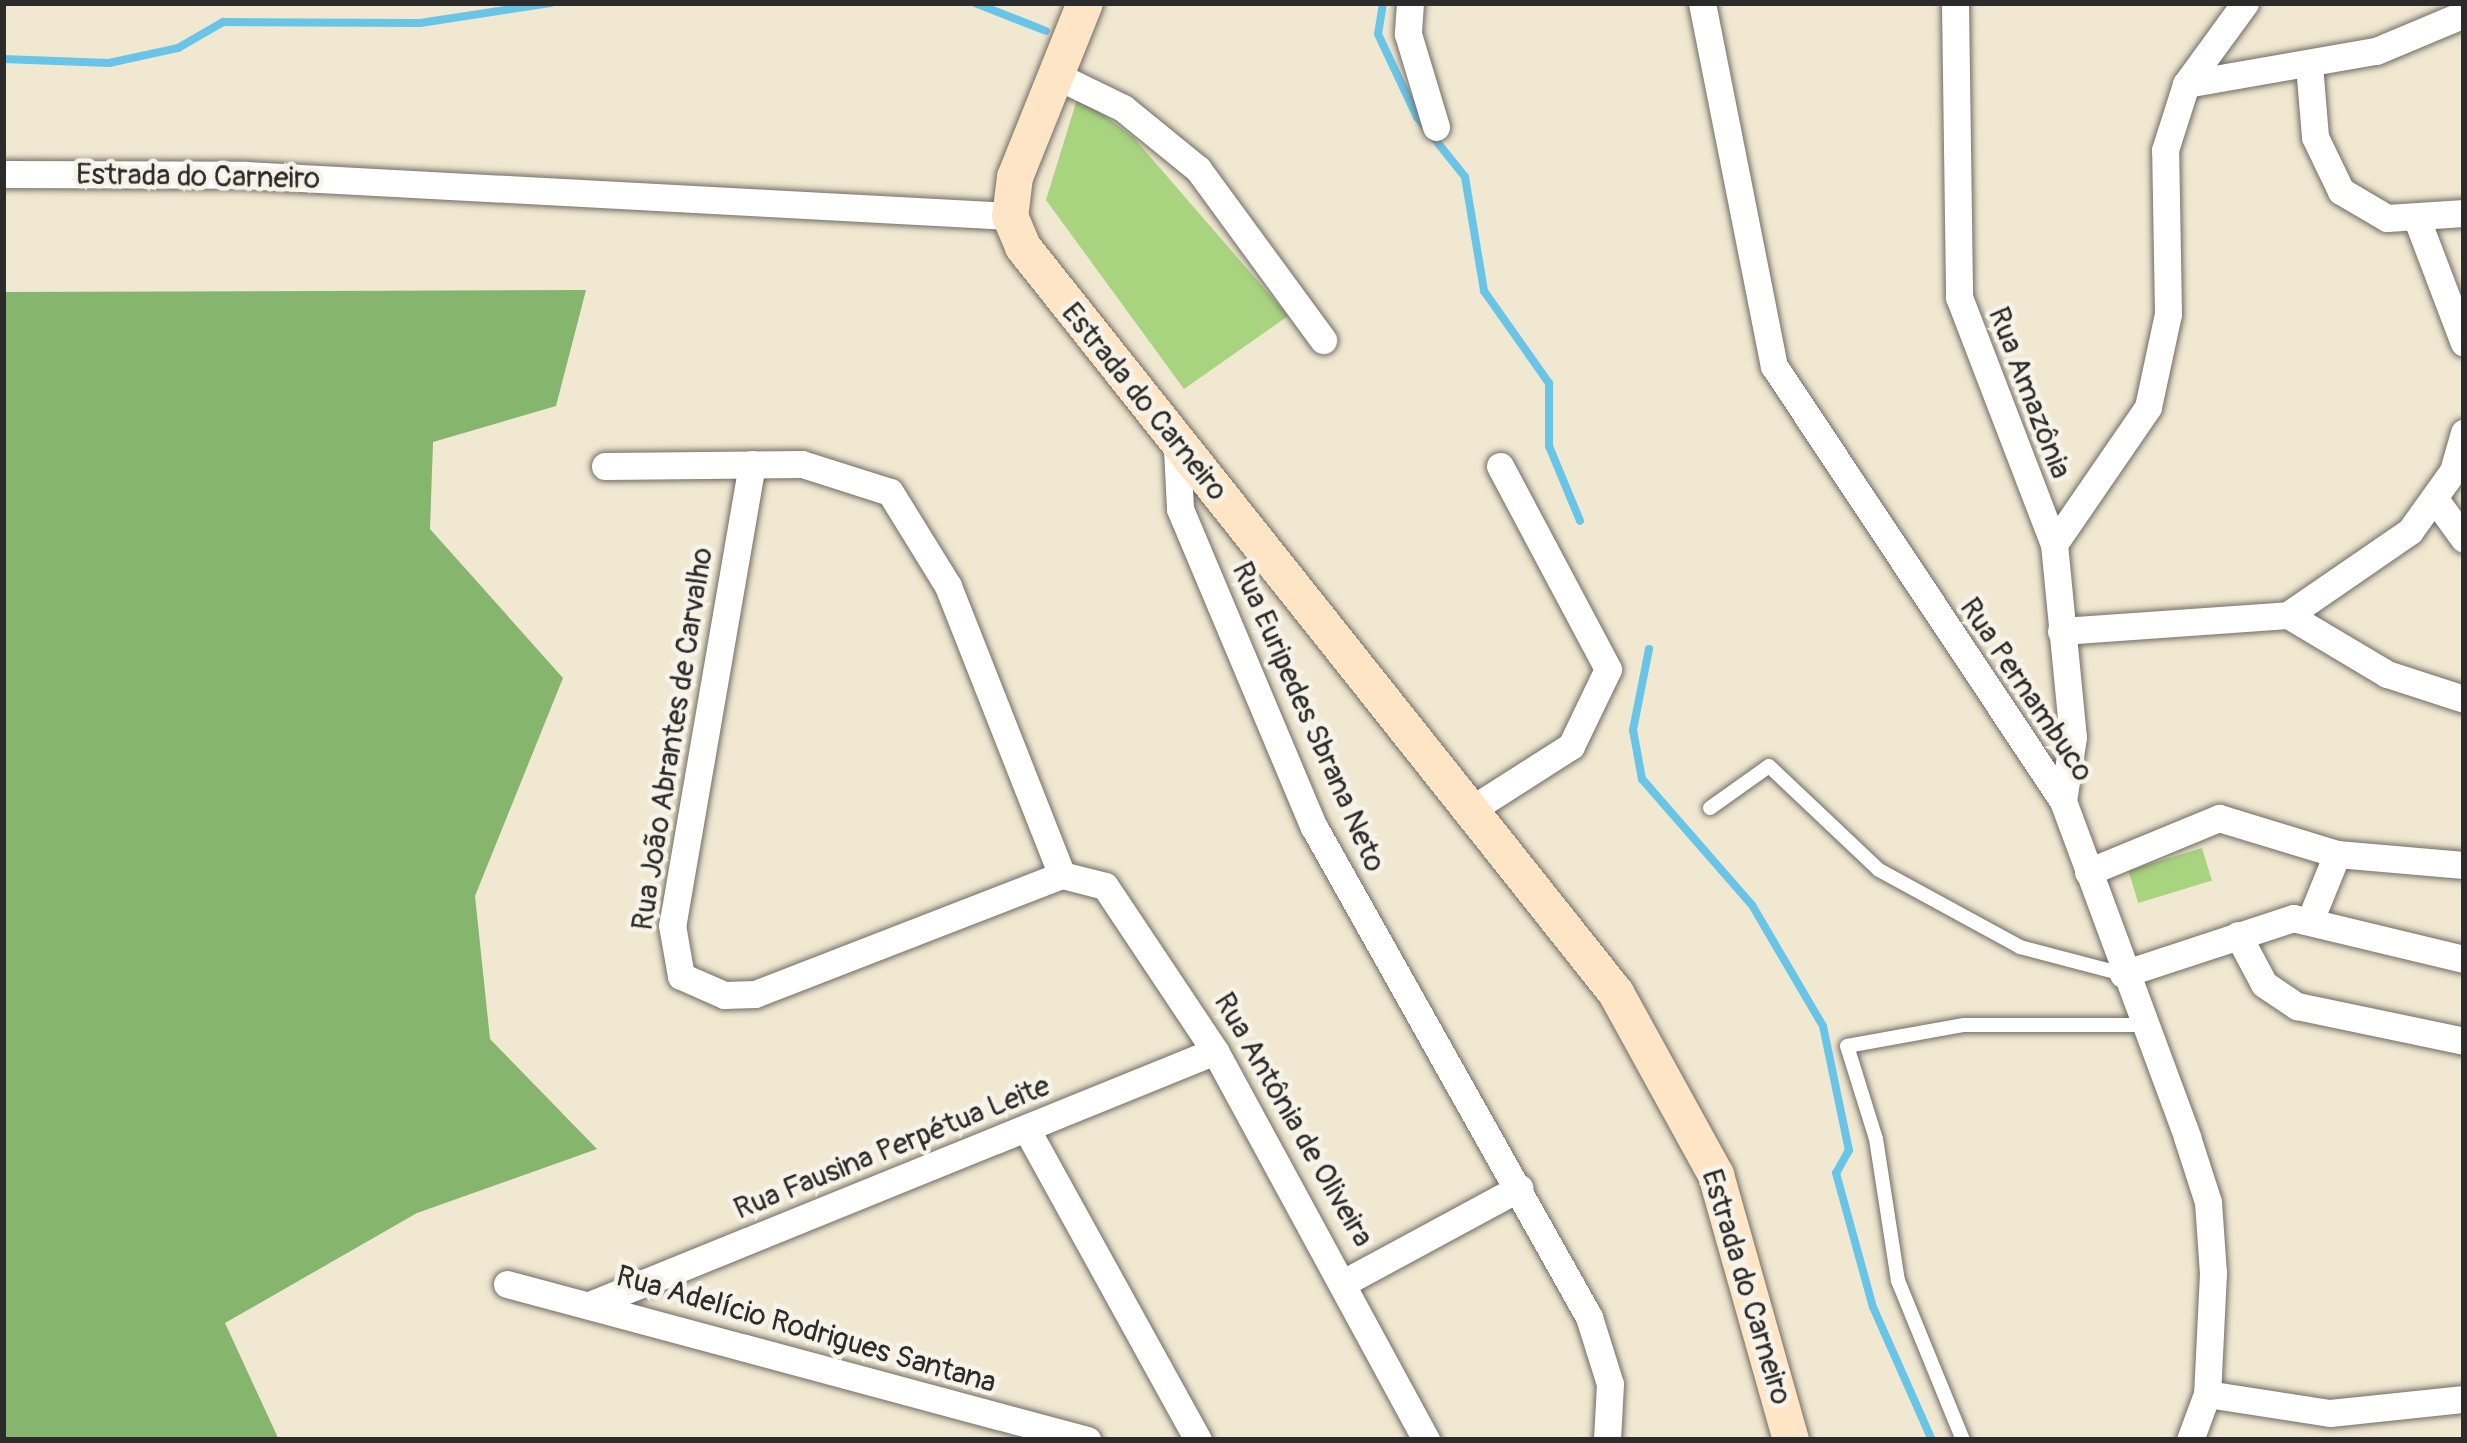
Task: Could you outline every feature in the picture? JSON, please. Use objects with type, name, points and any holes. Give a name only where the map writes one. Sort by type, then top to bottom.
[{"type":"street","points":[[1010,216],[1055,75],[1085,3]]},
{"type":"street","points":[[1410,3],[1408,34],[1436,127]]},
{"type":"street","name":"Rua Pernambuco","points":[[1702,3],[1774,366],[2063,801],[2123,974],[2148,1025],[2208,1202],[2207,1394],[2190,1440]]},
{"type":"street","name":"Rua Amazônia","points":[[1954,3],[1959,297],[2054,544],[2073,737],[2063,801]]},
{"type":"street","points":[[2054,544],[2123,456],[2162,361],[2164,150],[2186,84],[2245,3]]},
{"type":"street","points":[[2186,84],[2309,65],[2402,44],[2464,14]]},
{"type":"street","points":[[2309,65],[2314,137],[2332,179],[2362,207],[2418,221],[2464,213]]},
{"type":"street","points":[[1055,75],[1123,108],[1198,169],[1323,340]]},
{"type":"street","name":"Estrada do Carneiro","points":[[3,174],[245,175],[1010,216],[1044,280],[1178,449],[1282,564],[1469,811],[1616,993],[1716,1175],[1791,1440]]},
{"type":"street","points":[[2418,221],[2464,344]]},
{"type":"street","points":[[2061,632],[2288,615],[2394,544],[2434,499],[2464,433]]},
{"type":"street","name":"Rua Euripedes Sbrana Neto","points":[[1178,449],[1180,509],[1314,827],[1589,1317],[1610,1384],[1607,1440]]},
{"type":"street","points":[[605,466],[752,464],[849,472],[890,492],[910,518],[1062,875]]},
{"type":"street","name":"Rua João Abrantes de Carvalho","points":[[752,464],[672,925],[681,976],[724,995],[755,994],[1062,875]]},
{"type":"street","points":[[1469,811],[1582,732],[1603,697],[1599,643],[1500,466]]},
{"type":"street","points":[[2434,499],[2460,526]]},
{"type":"street","points":[[2288,615],[2387,674],[2464,699]]},
{"type":"street","points":[[2088,872],[2219,818],[2336,854],[2464,865]]},
{"type":"street","points":[[2311,918],[2336,854]]},
{"type":"street","name":"Rua Antônia de Oliveira","points":[[1062,875],[1121,897],[1347,1281],[1426,1440]]},
{"type":"street","points":[[2123,974],[2238,935],[2311,918],[2464,959]]},
{"type":"street","points":[[2238,935],[2264,984],[2296,1006],[2464,1041]]},
{"type":"street","name":"Rua Fausina Perpétua Leite","points":[[592,1304],[1215,1051]]},
{"type":"street","points":[[1027,1130],[1198,1440]]},
{"type":"street","points":[[1347,1281],[1519,1188]]},
{"type":"street","name":"Rua Adelício Rodrigues Santana","points":[[507,1284],[1087,1440]]},
{"type":"street","points":[[2207,1394],[2330,1413],[2464,1399]]},
{"type":"street","points":[[967,1440],[975,1412]]},
{"type":"lane","points":[[1710,808],[1769,766],[1879,870],[2020,947],[2123,974]]},
{"type":"lane","points":[[1963,1440],[1898,1281],[1873,1126],[1847,1046],[1964,1025],[2148,1025]]},
{"type":"green space","points":[[1078,96],[1133,137],[1288,316],[1184,389],[1046,200]]},
{"type":"green space","points":[[586,290],[556,406],[433,442],[430,529],[563,678],[475,896],[490,1039],[597,1149],[417,1213],[225,1323],[279,1440],[3,1440],[3,292]]},
{"type":"green space","points":[[2202,848],[2212,881],[2138,903],[2128,871]]},
{"type":"waterway","points":[[3,59],[109,63],[178,48],[223,22],[420,23],[550,3]]},
{"type":"waterway","points":[[975,3],[1046,31]]},
{"type":"waterway","points":[[1383,3],[1378,34],[1417,117],[1465,177],[1484,291],[1549,383],[1549,446],[1580,521]]},
{"type":"waterway","points":[[1649,649],[1633,730],[1642,779],[1752,905],[1823,1026],[1849,1150],[1836,1173],[1873,1307],[1932,1440]]}]
